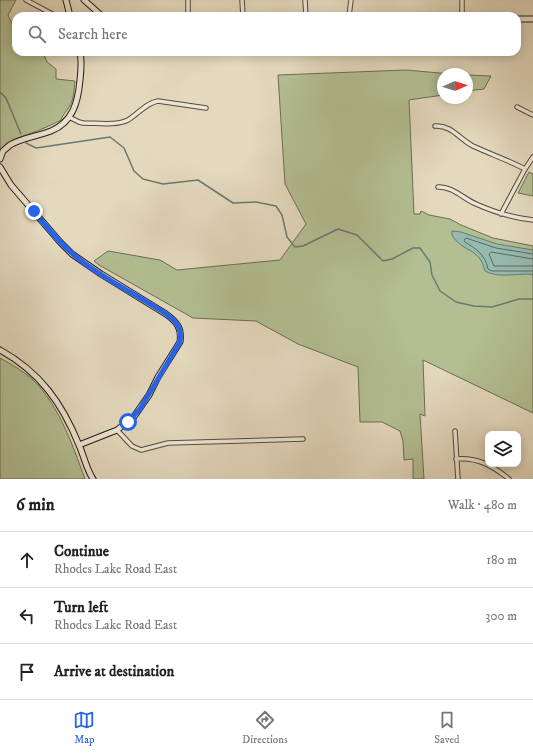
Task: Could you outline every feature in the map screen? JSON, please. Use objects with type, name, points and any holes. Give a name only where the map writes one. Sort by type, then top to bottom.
[{"type":"street","points":[[26,0],[48,12]]},
{"type":"street","points":[[66,0],[69,12]]},
{"type":"street","points":[[84,0],[98,12]]},
{"type":"street","points":[[188,0],[188,12]]},
{"type":"street","points":[[242,0],[243,12]]},
{"type":"street","points":[[305,0],[306,12]]},
{"type":"street","points":[[349,12],[350,0]]},
{"type":"street","points":[[462,0],[462,12]]},
{"type":"street","points":[[521,19],[533,19]]},
{"type":"street","points":[[0,158],[10,145],[56,128],[63,124],[69,117],[74,110],[78,96],[81,66],[80,56]]},
{"type":"street","points":[[69,117],[83,123],[121,122],[132,117],[155,102],[206,108]]},
{"type":"street","points":[[517,107],[533,115]]},
{"type":"street","points":[[435,126],[441,125],[450,128],[471,145],[525,169]]},
{"type":"street","points":[[501,214],[533,157]]},
{"type":"street","points":[[0,167],[11,185],[72,254],[101,274],[174,319],[179,326],[181,336],[180,342],[158,377],[149,395],[133,418],[117,430],[79,445]]},
{"type":"street","points":[[438,187],[443,186],[450,188],[475,204],[501,214],[533,220]]},
{"type":"street","points":[[0,350],[19,362],[41,381],[52,393],[60,405],[79,445],[92,479]]},
{"type":"street","points":[[117,430],[132,446],[141,450],[168,443],[303,439]]},
{"type":"street","points":[[455,430],[458,479]]},
{"type":"street","points":[[456,460],[467,459],[482,462],[496,469],[509,479]]},
{"type":"green space","points":[[0,0],[16,0],[8,15],[12,24],[12,56],[45,56],[47,62],[56,69],[56,79],[75,81],[74,94],[69,107],[61,120],[43,129],[12,140],[0,150]]},
{"type":"green space","points":[[406,70],[437,73],[437,96],[409,100],[414,214],[420,214],[421,211],[429,215],[450,219],[493,238],[533,246],[533,413],[423,360],[425,416],[420,414],[424,479],[413,479],[413,459],[404,460],[403,441],[400,431],[382,422],[360,422],[358,367],[298,344],[256,321],[193,318],[94,261],[108,251],[160,260],[177,270],[280,260],[306,224],[285,184],[278,75]]},
{"type":"green space","points":[[473,75],[491,76],[484,89],[473,90]]},
{"type":"green space","points":[[529,172],[533,174],[533,196],[518,193]]},
{"type":"green space","points":[[0,358],[26,374],[37,384],[46,396],[62,422],[75,451],[85,479],[0,479]]},
{"type":"water","points":[[452,231],[461,232],[497,244],[533,250],[533,275],[501,275],[485,271],[483,263],[479,258],[456,240],[452,235]]},
{"type":"waterway","points":[[0,92],[6,98],[21,134]]},
{"type":"waterway","points":[[26,143],[36,148],[110,137],[124,148],[134,171],[143,179],[163,184],[198,180],[233,203],[256,202],[276,206],[282,215],[287,237],[295,247],[303,246],[338,229],[357,235],[383,261],[392,259],[413,248],[420,248],[430,262],[432,275],[440,291],[456,302],[474,306],[492,307],[519,299],[533,299]]},
{"type":"route","points":[[34,211],[72,254],[101,274],[155,306],[174,319],[179,326],[181,336],[180,342],[170,356],[140,409],[128,422]]}]
